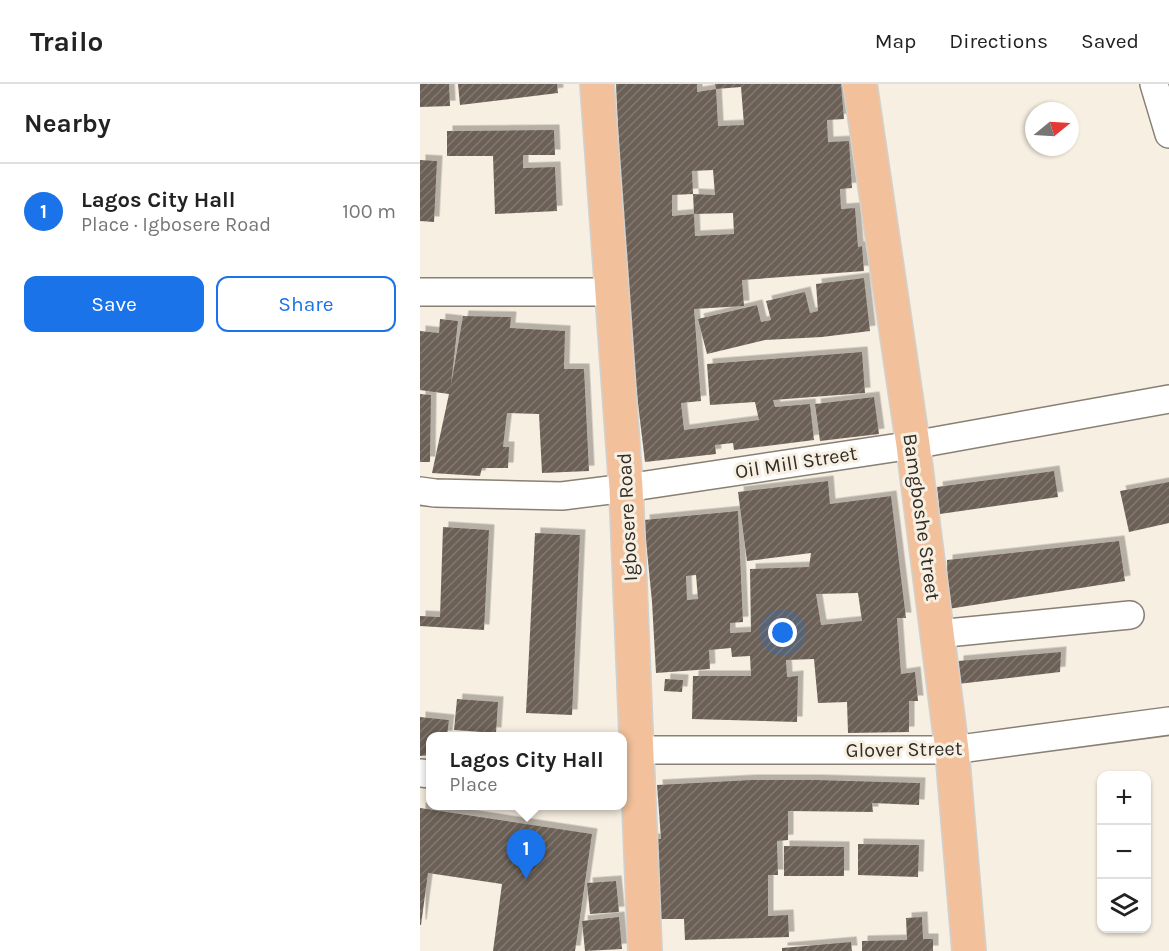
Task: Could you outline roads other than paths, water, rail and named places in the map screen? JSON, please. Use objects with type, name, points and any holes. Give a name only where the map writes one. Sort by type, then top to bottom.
[{"type":"main road","name":"Igbosere Road","points":[[597,84],[626,488],[645,951]]},
{"type":"main road","name":"Bamgboshe Street","points":[[860,84],[912,445],[952,750],[969,951]]},
{"type":"street","points":[[1154,84],[1169,134]]},
{"type":"street","points":[[420,292],[612,292]]},
{"type":"street","name":"Oil Mill Street","points":[[420,491],[562,496],[912,445],[1169,399]]},
{"type":"street","points":[[937,634],[1130,615]]},
{"type":"street","name":"Glover Street","points":[[637,750],[952,750],[1169,721]]},
{"type":"place","name":"Lagos City Hall","points":[[526,879]]}]
